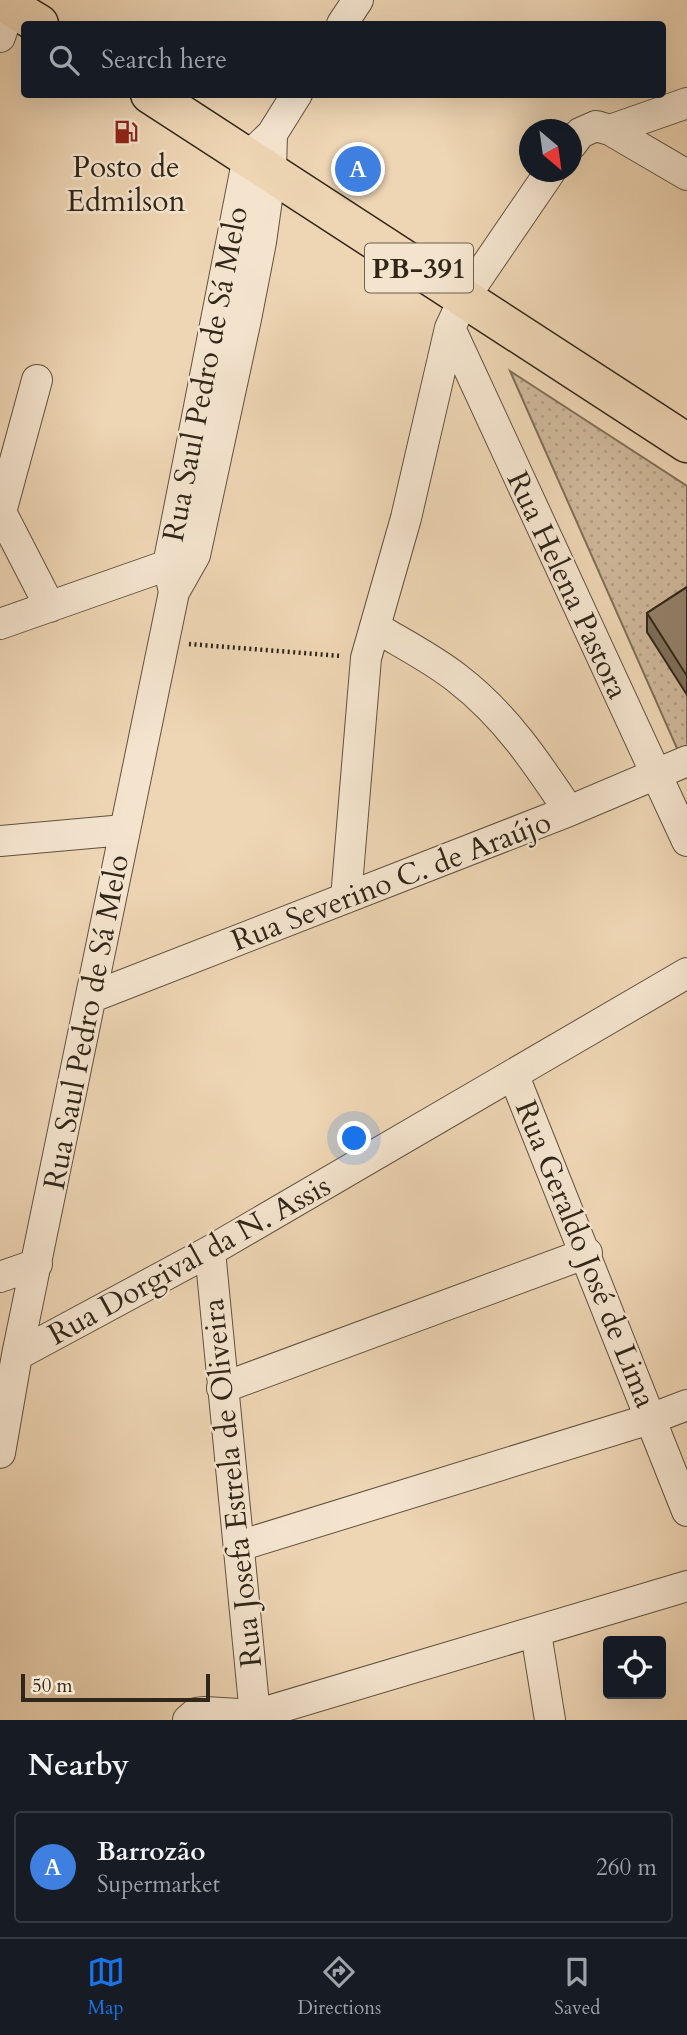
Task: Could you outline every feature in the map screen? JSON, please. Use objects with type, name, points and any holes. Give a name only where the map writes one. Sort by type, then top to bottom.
[{"type":"main road","name":"PB-391","points":[[157,98],[264,154],[457,313],[687,443]]},
{"type":"street","points":[[344,21],[358,0]]},
{"type":"street","points":[[264,154],[295,98]]},
{"type":"street","points":[[610,130],[687,103]]},
{"type":"street","points":[[582,133],[588,127],[596,126],[610,130],[687,176]]},
{"type":"street","name":"Rua Saul Pedro de Sá Melo","points":[[0,1453],[17,1355],[163,642],[179,571],[246,319],[264,154]]},
{"type":"street","points":[[346,898],[366,658],[406,518],[457,313],[543,182]]},
{"type":"street","name":"Rua Helena Pastora","points":[[457,313],[655,775],[687,841]]},
{"type":"street","points":[[37,380],[1,511],[50,607]]},
{"type":"street","points":[[0,624],[50,607],[179,571]]},
{"type":"street","points":[[375,627],[457,678],[501,718],[533,756],[569,811]]},
{"type":"street","name":"Rua Severino C. de Araújo","points":[[92,997],[569,811],[687,761]]},
{"type":"street","points":[[0,841],[124,830]]},
{"type":"street","name":"Rua Dorgival da N. Assis","points":[[17,1355],[210,1251],[687,973]]},
{"type":"street","name":"Rua Geraldo José de Lima","points":[[514,1076],[653,1418],[687,1511]]},
{"type":"street","name":"Rua Josefa Estrela de Oliveira","points":[[210,1251],[255,1715]]},
{"type":"street","points":[[222,1388],[587,1253]]},
{"type":"street","points":[[0,1277],[37,1264]]},
{"type":"street","points":[[239,1546],[653,1418],[687,1405]]},
{"type":"street","points":[[188,1720],[196,1713],[205,1712],[255,1715],[687,1586]]},
{"type":"street","points":[[536,1633],[550,1720]]},
{"type":"path","points":[[163,642],[366,658]]},
{"type":"shaded area","points":[[510,371],[687,486],[687,760],[683,762]]},
{"type":"building","points":[[687,587],[687,676],[647,613]]},
{"type":"place","name":"Posto de Edmilson","points":[[126,132]]},
{"type":"place","name":"Barrozão","points":[[358,169]]}]
